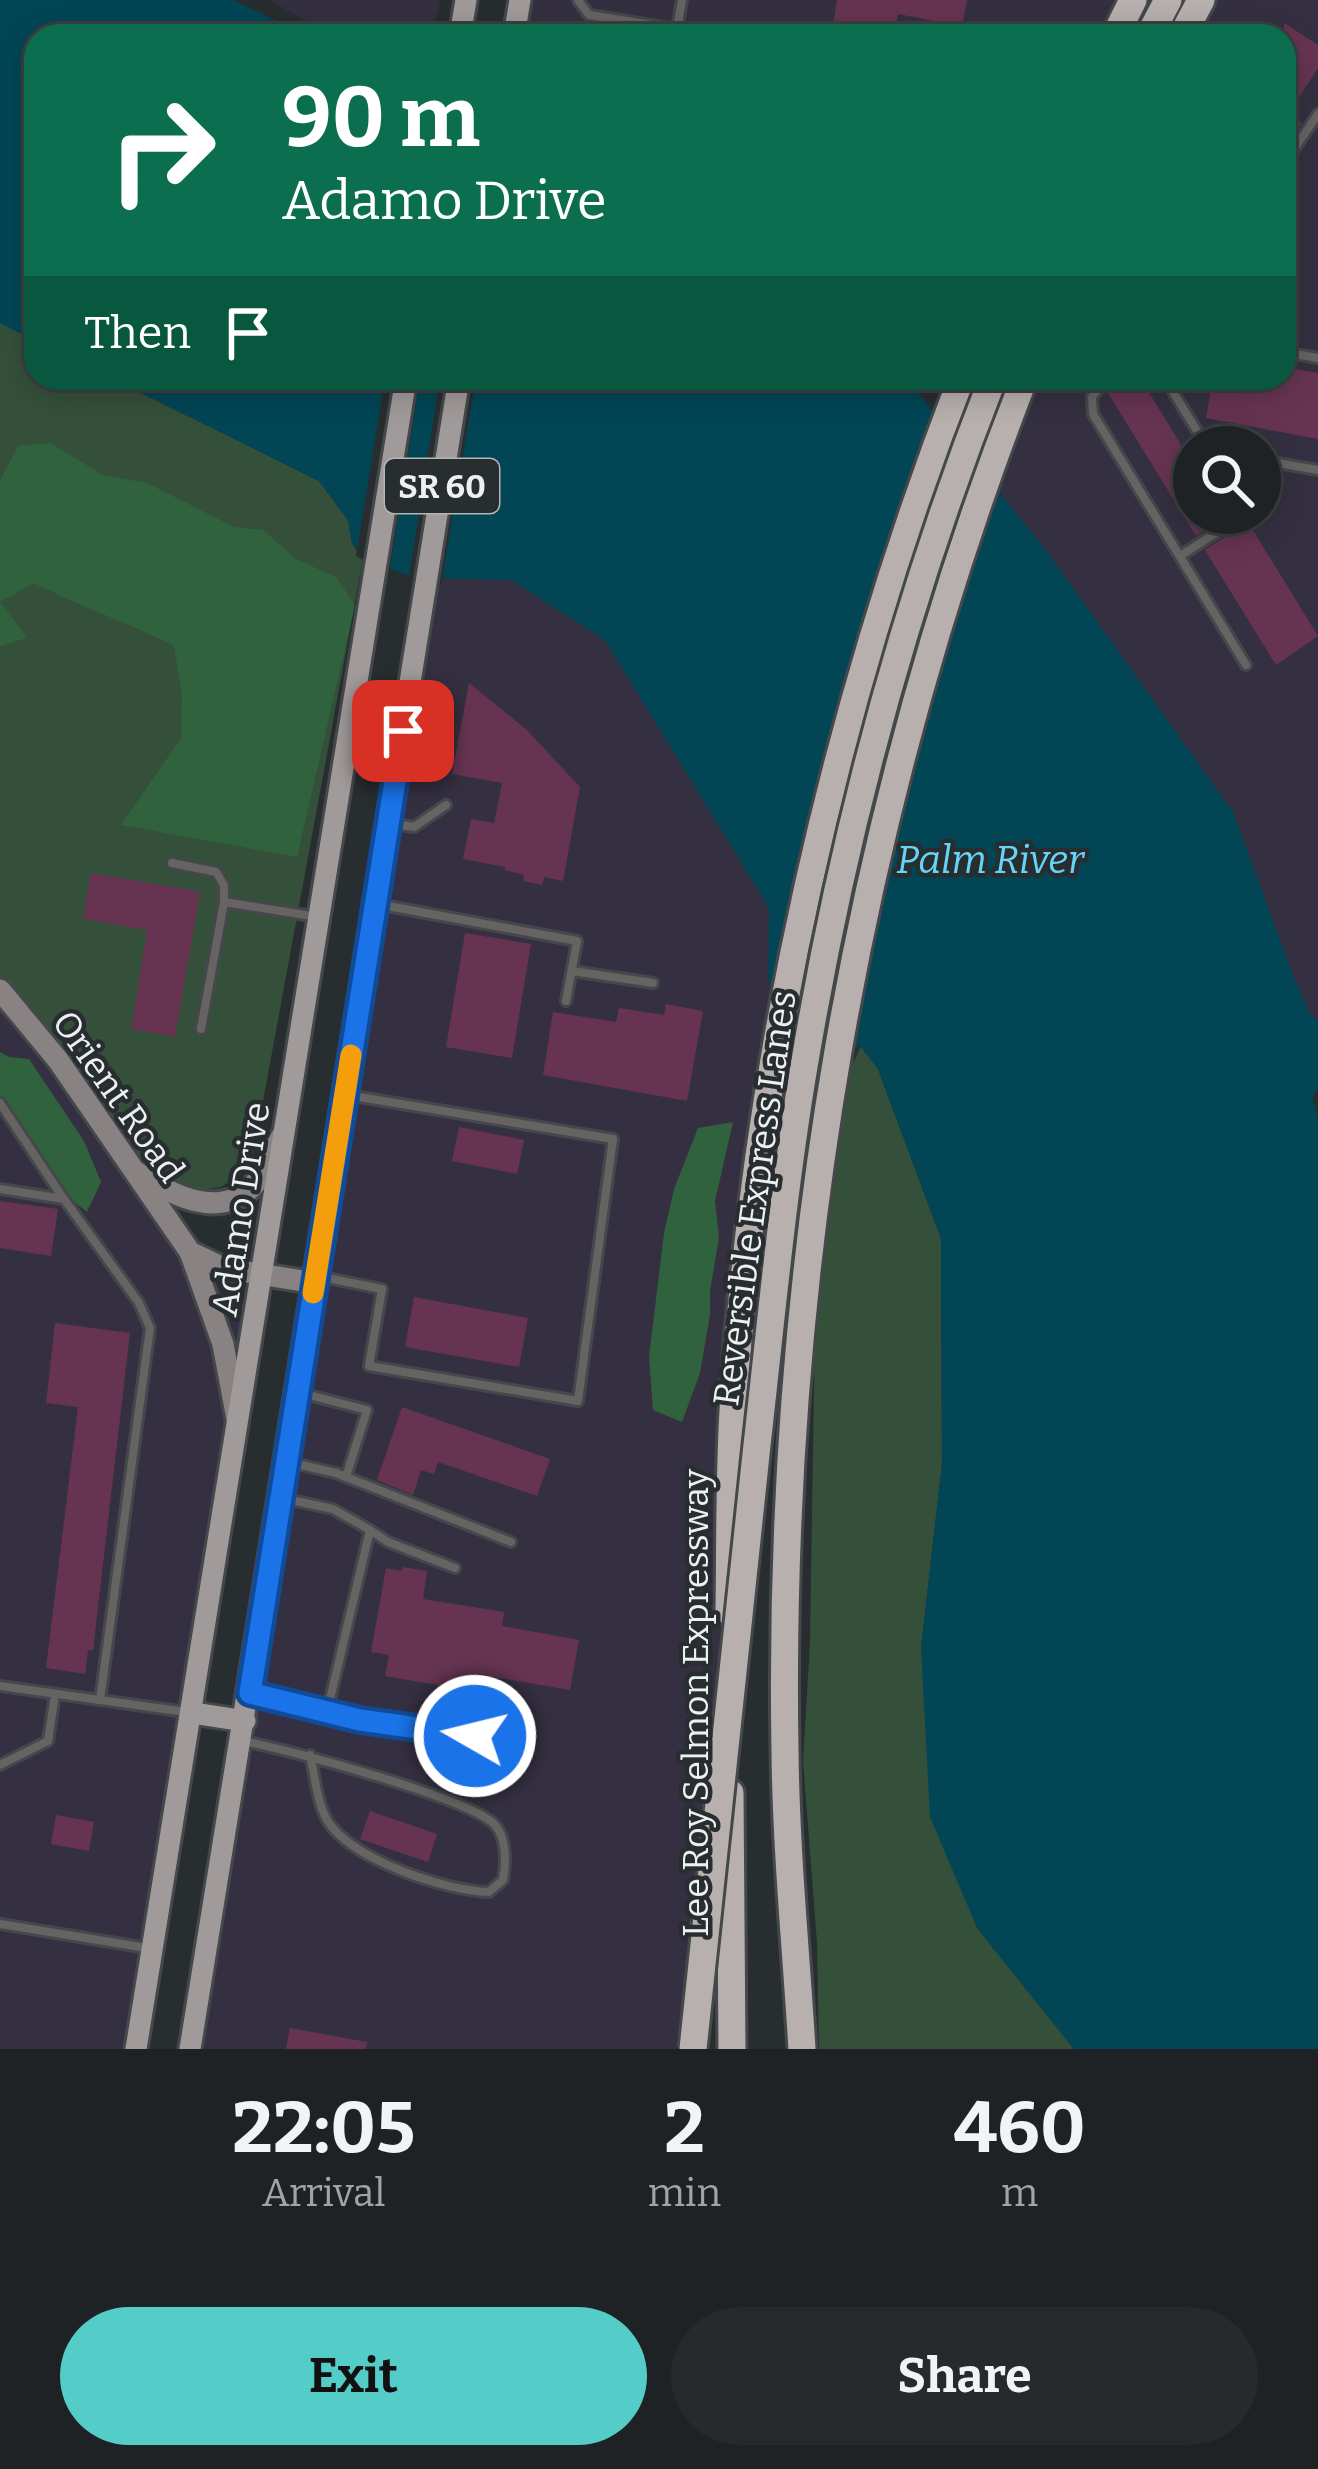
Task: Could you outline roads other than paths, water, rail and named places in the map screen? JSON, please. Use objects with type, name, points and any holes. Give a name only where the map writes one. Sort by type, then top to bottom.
[{"type":"highway","name":"Lee Roy Selmon Expressway","points":[[730,2044],[733,1410],[756,1190],[805,904],[848,724],[910,519],[958,390]]},
{"type":"highway","name":"Reversible Express Lanes","points":[[693,2049],[776,1274],[809,1033],[838,889],[890,683],[990,390]]},
{"type":"highway","points":[[802,2049],[784,1752],[788,1504],[799,1325],[830,1079],[862,916],[914,707],[959,559],[1020,390]]},
{"type":"main road","name":"Adamo Drive","points":[[136,2049],[404,390]]},
{"type":"main road","name":"SR 60","points":[[190,2049],[457,390]]},
{"type":"main road","points":[[193,1713],[243,1731]]},
{"type":"street","name":"Orient Road","points":[[0,990],[58,1060],[190,1252],[223,1344],[239,1430]]},
{"type":"street","points":[[131,1169],[172,1196],[218,1202],[254,1185],[286,1130]]},
{"type":"street","points":[[190,1252],[224,1268],[315,1279]]},
{"type":"lane","points":[[578,0],[589,15],[646,24]]},
{"type":"lane","points":[[1296,146],[1318,114]]},
{"type":"lane","points":[[1097,390],[1092,397],[1093,414],[1246,665]]},
{"type":"lane","points":[[1173,390],[1194,426]]},
{"type":"lane","points":[[1281,464],[1318,470]]},
{"type":"lane","points":[[1180,556],[1214,534]]},
{"type":"lane","points":[[388,823],[414,827],[446,805]]},
{"type":"lane","points":[[172,863],[216,872],[224,884],[201,1029]]},
{"type":"lane","points":[[224,902],[320,917]]},
{"type":"lane","points":[[376,904],[578,941],[566,1000]]},
{"type":"lane","points":[[572,971],[653,983]]},
{"type":"lane","points":[[315,1279],[382,1289],[369,1366],[578,1401],[614,1139],[345,1095]]},
{"type":"lane","points":[[0,1103],[139,1303],[150,1328],[100,1700]]},
{"type":"lane","points":[[0,1189],[64,1199]]},
{"type":"lane","points":[[297,1392],[367,1410],[346,1478]]},
{"type":"lane","points":[[286,1462],[346,1478],[511,1542]]},
{"type":"lane","points":[[280,1498],[333,1509],[388,1542],[455,1568]]},
{"type":"lane","points":[[327,1712],[370,1530]]},
{"type":"lane","points":[[0,1686],[193,1713]]},
{"type":"lane","points":[[250,1693],[327,1712],[475,1736]]},
{"type":"lane","points":[[0,1765],[48,1741],[55,1694]]},
{"type":"lane","points":[[243,1731],[474,1812],[495,1825],[502,1840],[503,1880],[489,1892],[467,1892],[365,1855],[343,1841],[325,1817],[310,1755]]},
{"type":"lane","points":[[0,1924],[153,1948]]},
{"type":"water","points":[[0,0],[233,0],[283,24],[24,24],[24,335],[0,323]]},
{"type":"water","name":"Palm River","points":[[135,390],[916,390],[1046,550],[1233,812],[1291,970],[1310,1014],[1318,1021],[1318,1089],[1312,1097],[1318,1116],[1318,2049],[1074,2049],[977,1928],[930,1817],[921,1648],[942,1464],[941,1239],[878,1069],[860,1046],[821,1062],[790,1026],[768,980],[769,908],[605,640],[511,580],[415,578],[375,563],[352,544],[348,520],[319,481]]}]
